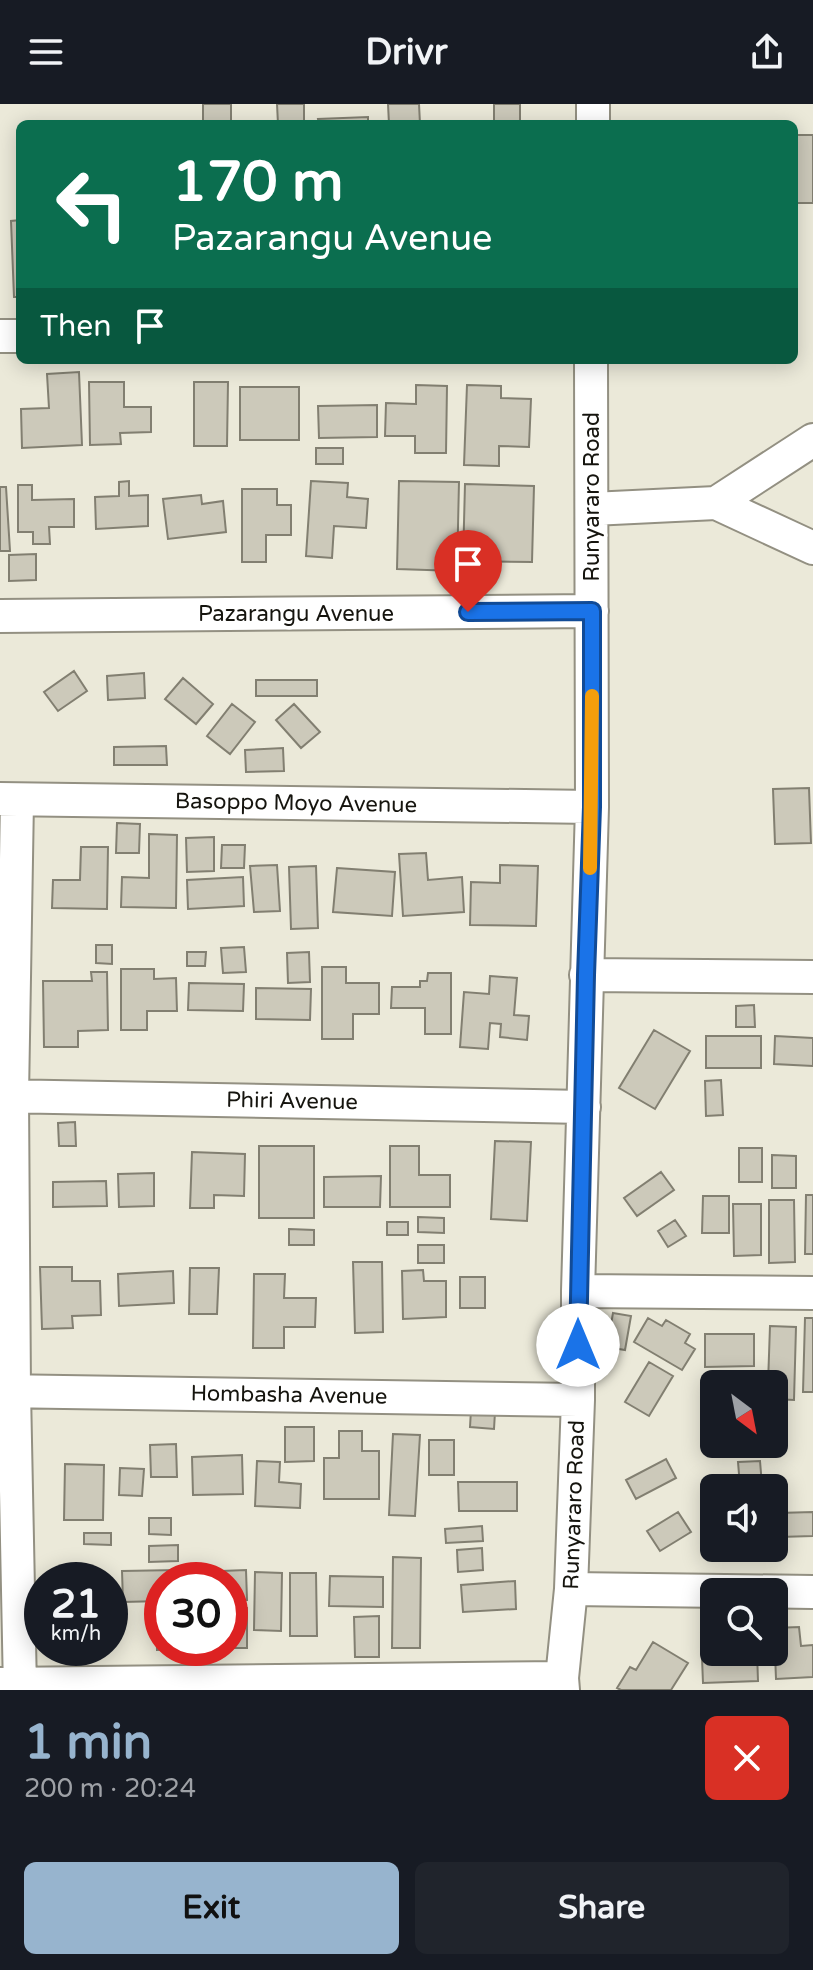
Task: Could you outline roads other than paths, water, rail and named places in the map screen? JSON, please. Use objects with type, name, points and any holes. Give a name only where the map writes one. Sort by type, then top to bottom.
[{"type":"street","name":"Runyararo Road","points":[[562,1684],[571,1589],[578,1400],[578,1291],[592,807],[591,364]]},
{"type":"street","points":[[716,503],[813,440]]},
{"type":"street","points":[[592,509],[716,503],[813,548]]},
{"type":"street","name":"Pazarangu Avenue","points":[[0,616],[592,611]]},
{"type":"street","points":[[8,800],[7,1391],[13,1686],[562,1684]]},
{"type":"street","name":"Basoppo Moyo Avenue","points":[[8,800],[592,807]]},
{"type":"street","points":[[586,975],[813,977]]},
{"type":"street","name":"Phiri Avenue","points":[[6,1096],[584,1107]]},
{"type":"street","points":[[578,1291],[813,1293]]},
{"type":"street","name":"Hombasha Avenue","points":[[7,1391],[578,1400]]},
{"type":"street","points":[[571,1589],[813,1592]]}]
